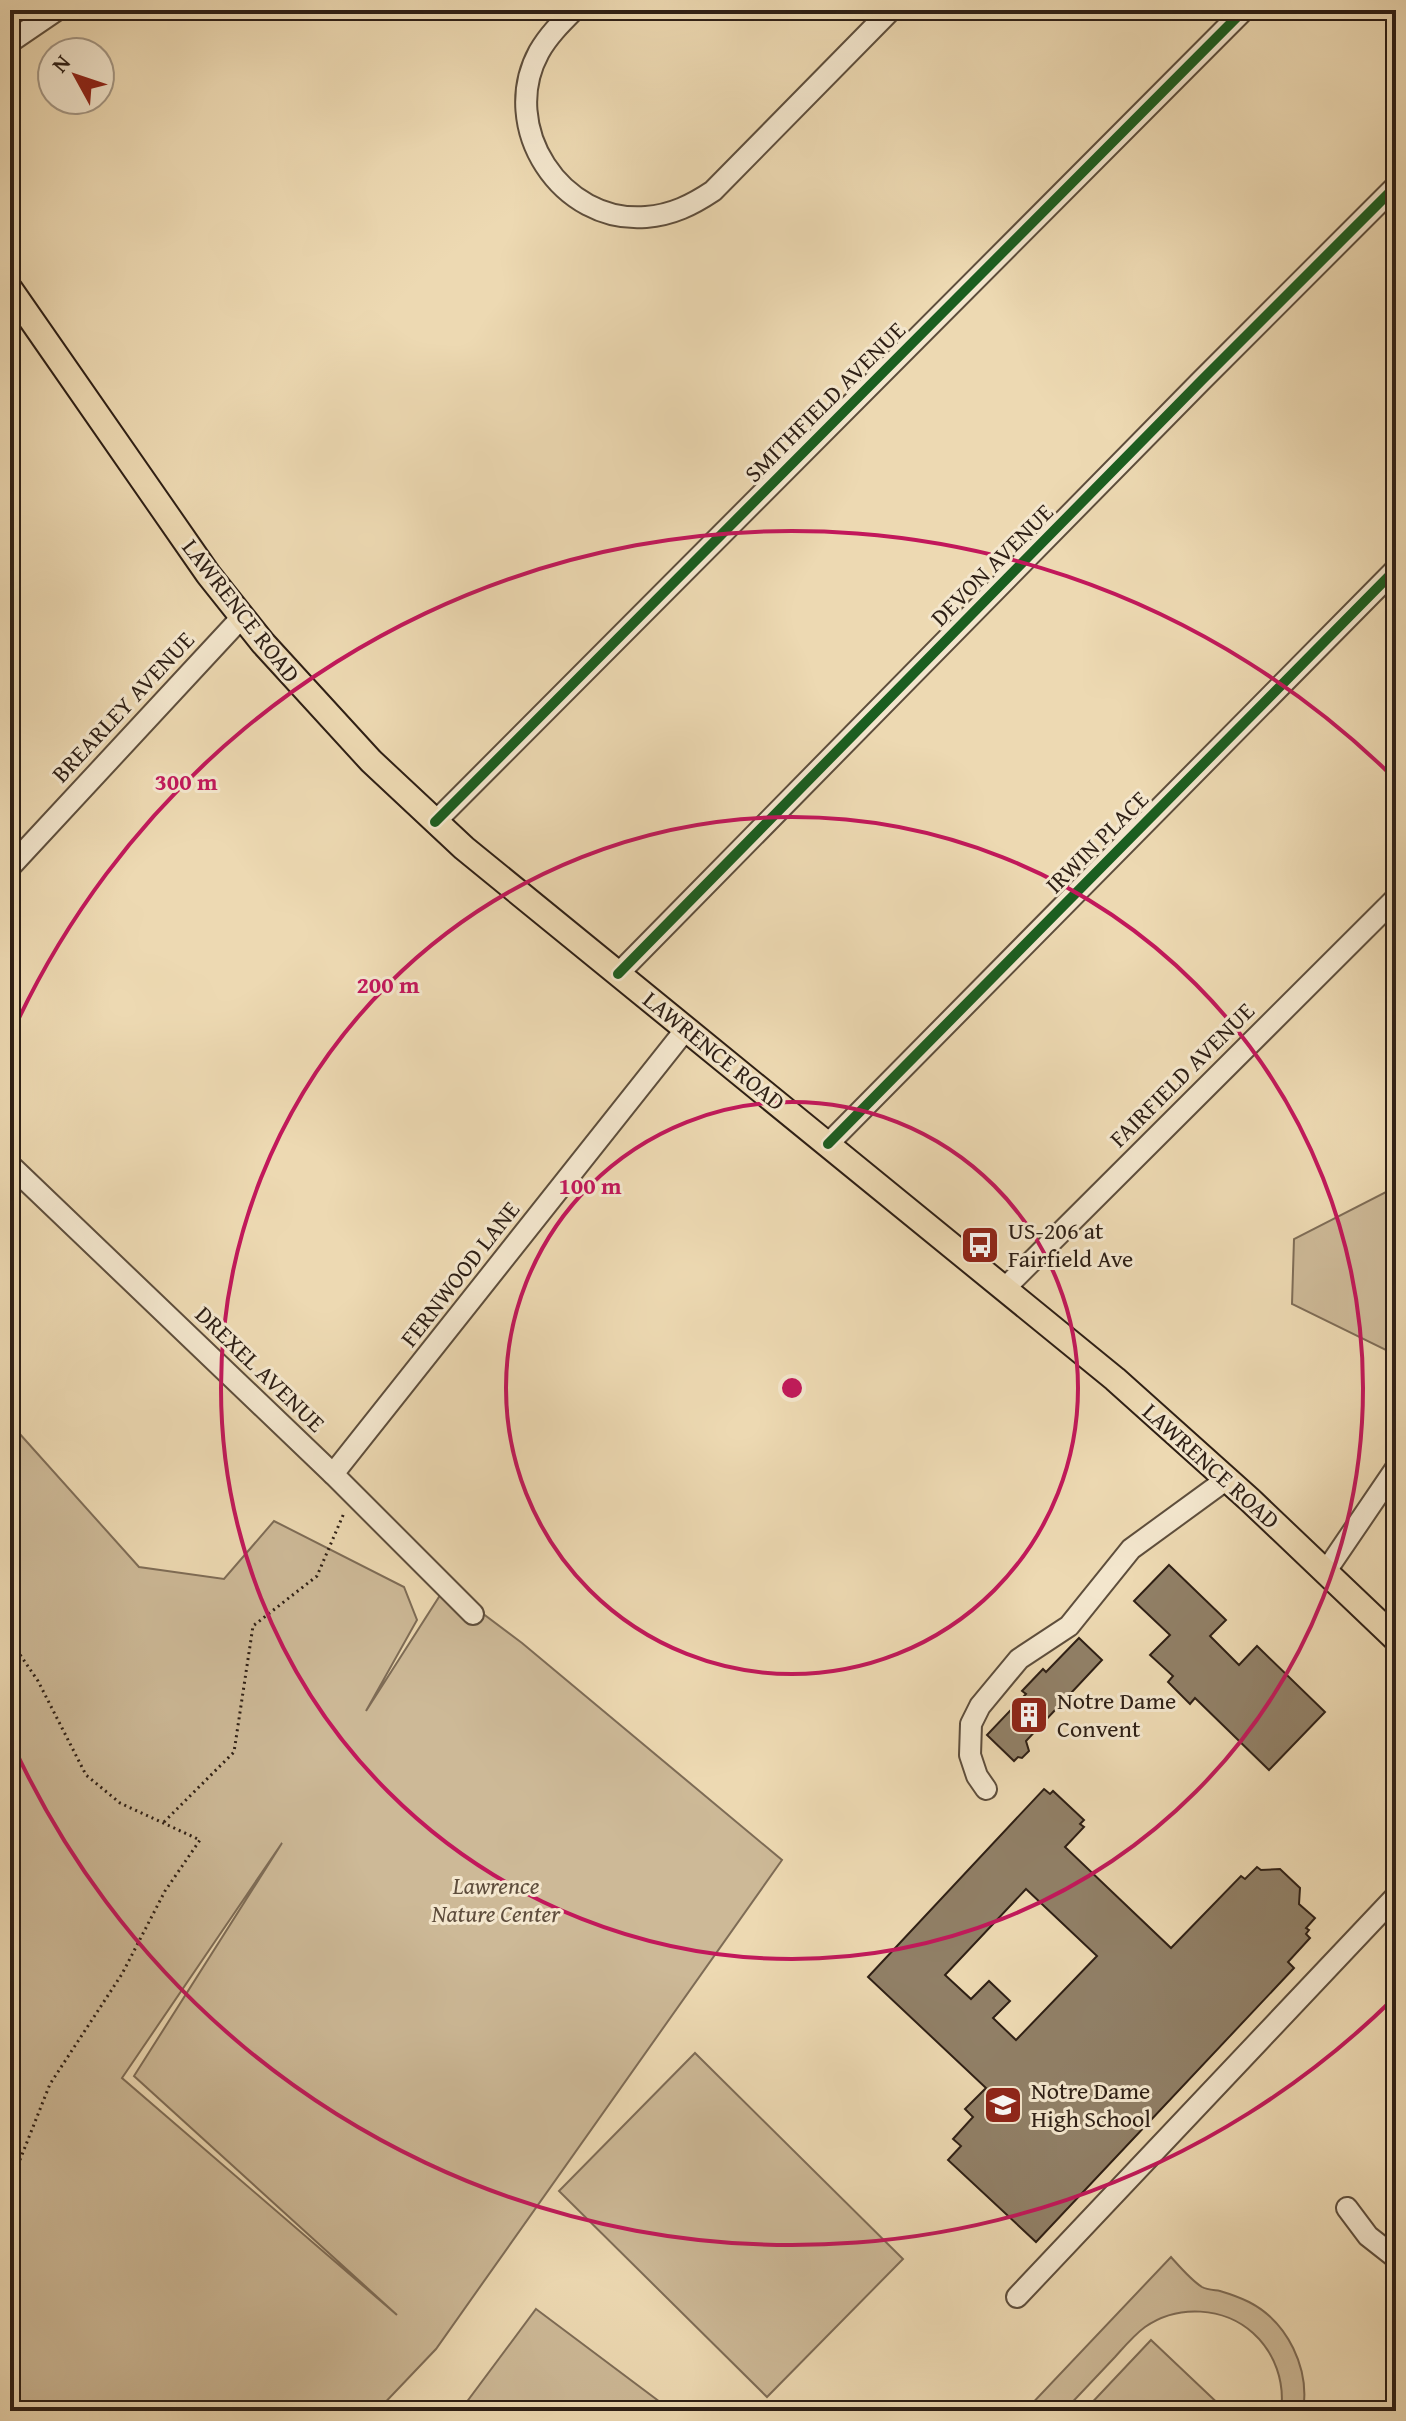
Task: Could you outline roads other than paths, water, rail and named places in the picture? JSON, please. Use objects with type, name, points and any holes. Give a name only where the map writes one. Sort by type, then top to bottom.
[{"type":"main road","name":"LAWRENCE ROAD","points":[[10,289],[208,574],[242,617],[343,732],[435,822],[1115,1379],[1396,1637]]},
{"type":"street","points":[[10,42],[57,10]]},
{"type":"street","points":[[574,10],[550,34],[529,76],[527,121],[533,143],[543,164],[575,198],[619,216],[644,218],[670,214],[713,191],[891,10]]},
{"type":"street","name":"SMITHFIELD AVENUE","points":[[435,822],[1244,10]]},
{"type":"street","name":"DEVON AVENUE","points":[[618,974],[1396,186]]},
{"type":"street","name":"IRWIN PLACE","points":[[828,1144],[1396,569]]},
{"type":"street","name":"BREARLEY AVENUE","points":[[10,867],[242,617]]},
{"type":"street","name":"FAIRFIELD AVENUE","points":[[1005,1288],[1396,898]]},
{"type":"street","name":"FERNWOOD LANE","points":[[333,1474],[686,1029]]},
{"type":"street","name":"DREXEL AVENUE","points":[[10,1165],[333,1474],[473,1614]]},
{"type":"street","points":[[1326,1571],[1396,1468]]},
{"type":"street","points":[[986,1789],[977,1776],[970,1755],[971,1724],[980,1706],[1019,1659],[1069,1626],[1131,1549],[1227,1479]]},
{"type":"street","points":[[1017,2297],[1396,1896]]},
{"type":"street","points":[[1347,2208],[1368,2236],[1396,2258]]},
{"type":"place","name":"US-206 at Fairfield Ave","points":[[980,1245]]},
{"type":"place","name":"Notre Dame Convent","points":[[1029,1715]]},
{"type":"place","name":"Notre Dame High School","points":[[1003,2105]]},
{"type":"park label","name":"Lawrence Nature Center","points":[[496,1900]]}]
